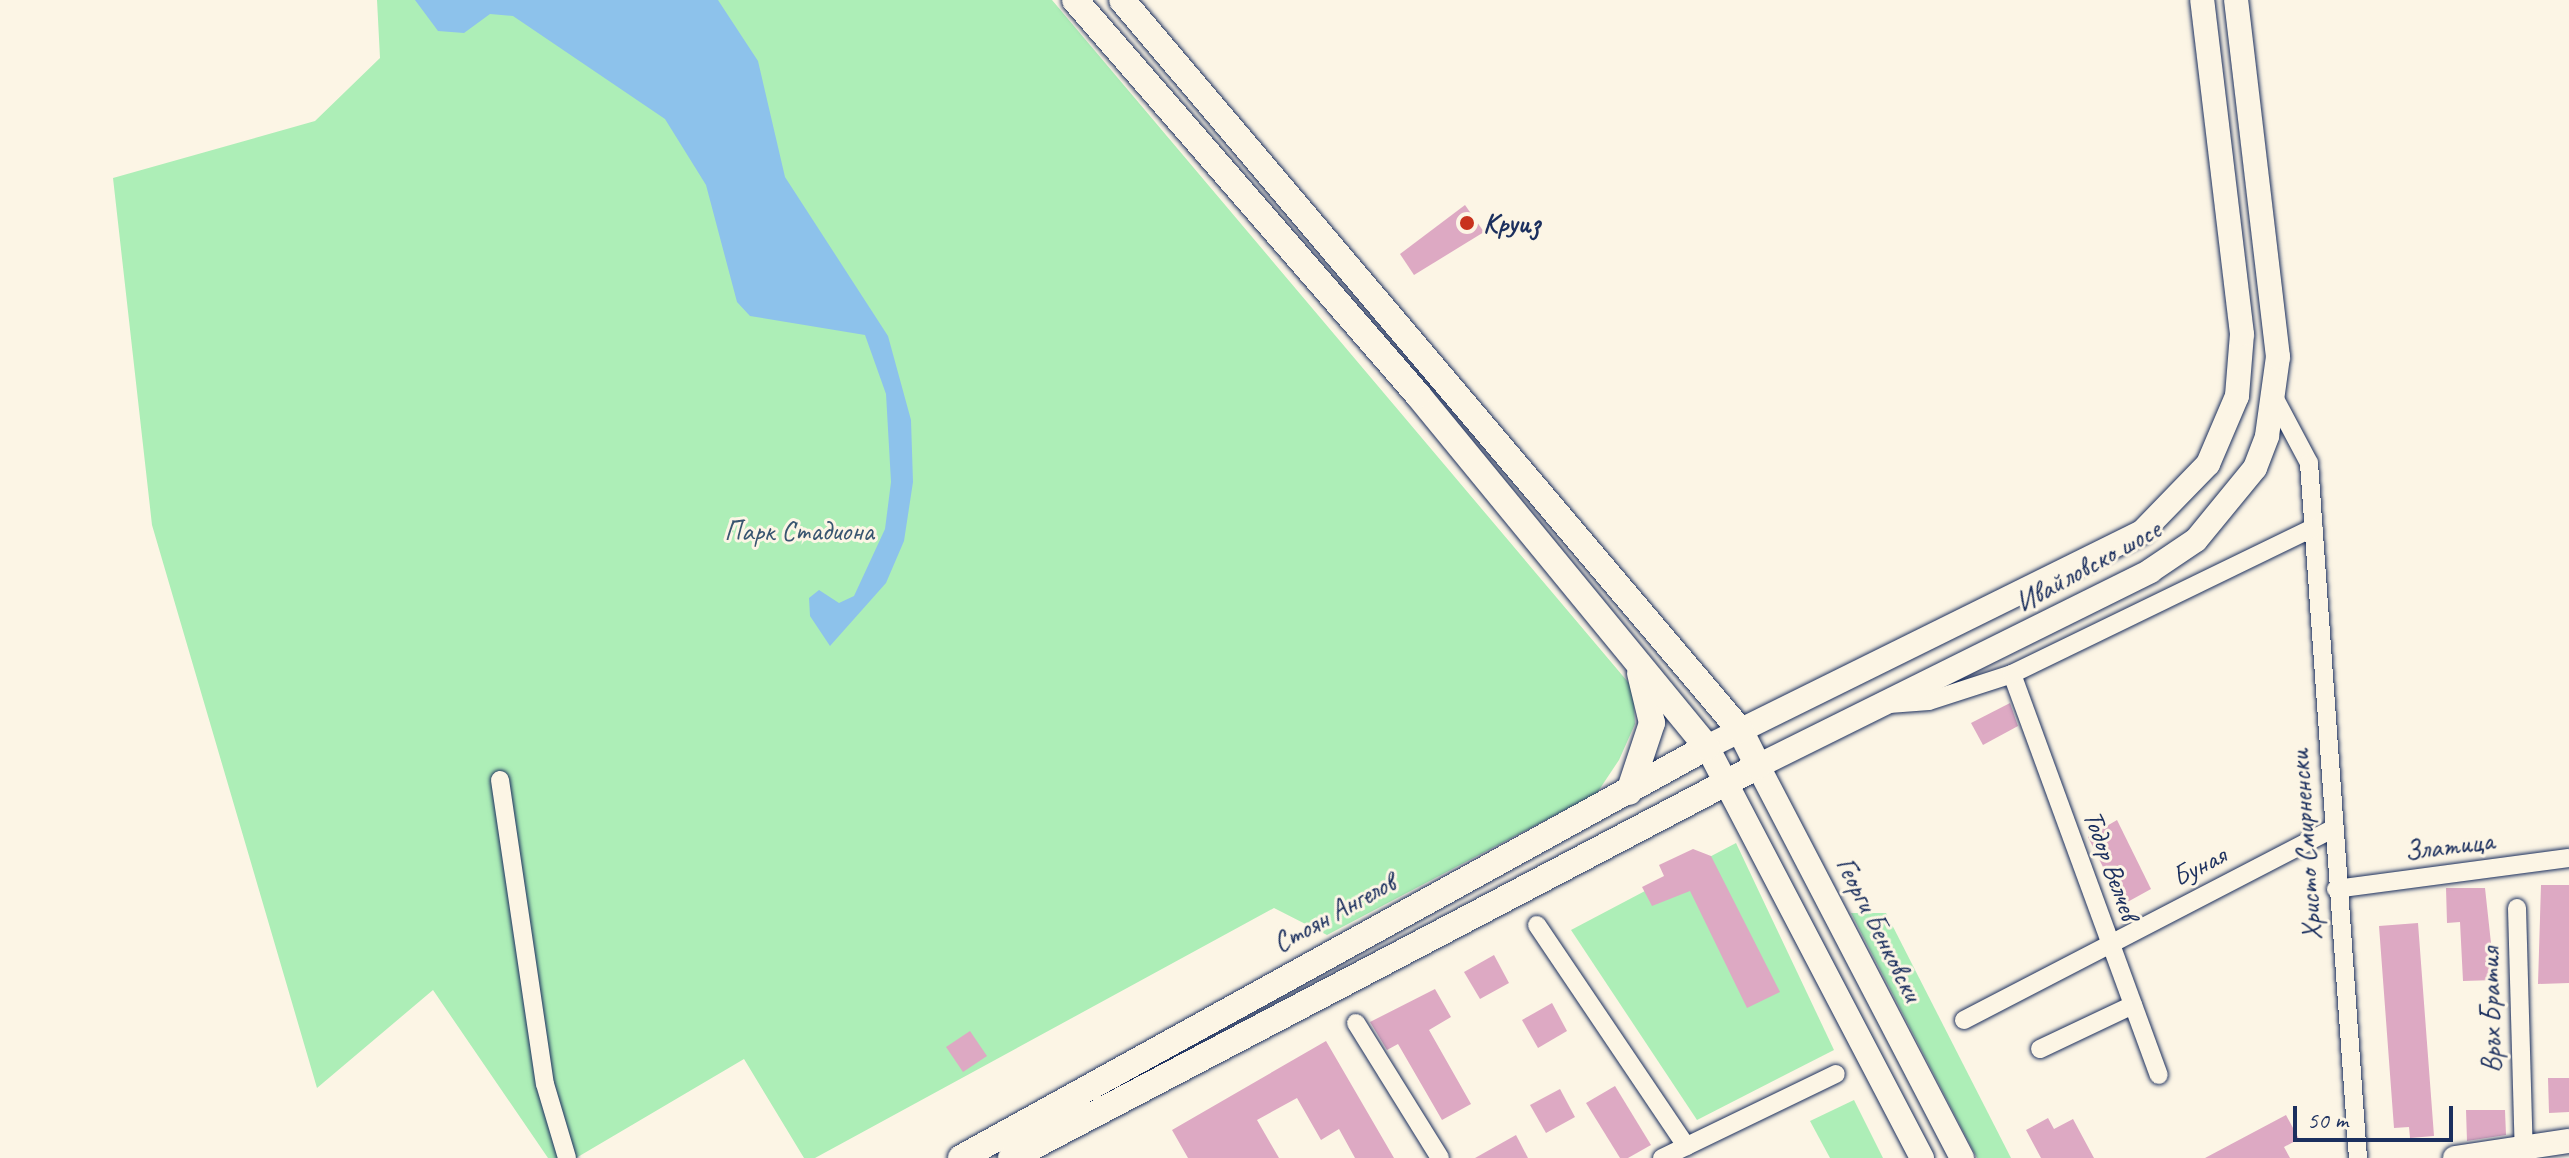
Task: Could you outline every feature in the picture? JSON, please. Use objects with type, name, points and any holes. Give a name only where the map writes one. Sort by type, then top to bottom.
[{"type":"main road","points":[[1075,0],[1634,657],[1707,747]]},
{"type":"main road","name":"Георги Бенковски","points":[[1122,0],[1740,730],[1758,766]]},
{"type":"main road","points":[[1629,792],[1652,723],[1634,657]]},
{"type":"main road","name":"Стоян Ангелов","points":[[961,1158],[1707,747]]},
{"type":"main road","points":[[1011,1158],[1758,766]]},
{"type":"street","name":"Ивайловско шосе","points":[[1740,730],[2142,532],[2208,464],[2237,396],[2242,334],[2202,0]]},
{"type":"street","name":"Ивайловско шосе","points":[[1758,766],[2150,571],[2196,540],[2255,468],[2275,399],[2276,316],[2236,0]]},
{"type":"street","name":"Христо Смирненски","points":[[2275,399],[2309,463],[2336,889],[2358,1158]]},
{"type":"street","points":[[1888,704],[1929,701],[2012,674],[2313,528]]},
{"type":"street","name":"Тодор Велчев","points":[[2012,674],[2159,1075]]},
{"type":"street","name":"Стоян Ангелов","points":[[1707,747],[1740,730]]},
{"type":"street","points":[[1707,747],[1922,1158]]},
{"type":"street","name":"Георги Бенковски","points":[[1758,766],[1962,1158]]},
{"type":"street","points":[[500,780],[545,1084],[567,1158]]},
{"type":"street","name":"Буная","points":[[1964,1020],[2333,829]]},
{"type":"street","name":"Златица","points":[[2336,889],[2569,858]]},
{"type":"street","name":"Връх Братия","points":[[2517,908],[2523,1152]]},
{"type":"street","points":[[1537,925],[1686,1146]]},
{"type":"street","points":[[2040,1049],[2133,1005]]},
{"type":"street","points":[[1356,1023],[1440,1158]]},
{"type":"street","points":[[1662,1158],[1836,1074]]},
{"type":"street","points":[[2455,1158],[2523,1152],[2569,1141]]},
{"type":"green space","name":"Парк Стадиона","points":[[377,0],[1052,0],[1633,688],[1635,724],[1619,760],[1597,793],[1327,935],[1274,908],[815,1158],[804,1158],[744,1059],[576,1158],[548,1158],[433,990],[317,1088],[152,525],[113,178],[315,121],[380,58]]},
{"type":"green space","points":[[1736,843],[1834,1050],[1697,1120],[1571,930]]},
{"type":"green space","points":[[1851,913],[1886,913],[2011,1158],[1977,1158]]},
{"type":"green space","points":[[1854,1100],[1883,1158],[1830,1158],[1810,1121]]},
{"type":"water","points":[[415,0],[718,0],[758,61],[785,177],[888,336],[911,420],[913,482],[904,541],[886,583],[830,646],[810,616],[809,598],[819,590],[839,603],[854,596],[885,529],[891,482],[886,394],[865,335],[750,316],[737,302],[706,185],[665,119],[513,16],[490,14],[464,33],[438,31]]},
{"type":"building","points":[[1465,205],[1484,232],[1414,275],[1400,254]]},
{"type":"building","points":[[2010,703],[2018,726],[1983,745],[1971,723]]},
{"type":"building","points":[[2117,820],[2151,889],[2122,905],[2088,837]]},
{"type":"building","points":[[1693,849],[1711,856],[1780,992],[1747,1008],[1690,891],[1652,906],[1642,887],[1664,876],[1659,865]]},
{"type":"building","points":[[2541,885],[2569,885],[2569,983],[2538,984]]},
{"type":"building","points":[[2446,888],[2485,888],[2495,980],[2463,981],[2460,922],[2447,923]]},
{"type":"building","points":[[2418,923],[2434,1136],[2410,1138],[2409,1127],[2394,1128],[2379,926]]},
{"type":"building","points":[[1494,955],[1509,983],[1480,999],[1464,972]]},
{"type":"building","points":[[1435,989],[1451,1017],[1429,1030],[1471,1104],[1442,1120],[1398,1044],[1387,1050],[1370,1022]]},
{"type":"building","points":[[1552,1003],[1567,1031],[1538,1048],[1522,1020]]},
{"type":"building","points":[[970,1031],[987,1056],[963,1072],[946,1047]]},
{"type":"building","points":[[1326,1041],[1394,1158],[1355,1158],[1339,1129],[1321,1140],[1297,1098],[1257,1120],[1279,1158],[1188,1158],[1172,1130]]},
{"type":"building","points":[[2548,1078],[2569,1078],[2569,1112],[2549,1113]]},
{"type":"building","points":[[1615,1086],[1651,1145],[1628,1158],[1620,1158],[1586,1103]]},
{"type":"building","points":[[1560,1089],[1575,1117],[1546,1133],[1530,1105]]},
{"type":"building","points":[[2466,1110],[2505,1110],[2506,1135],[2467,1141]]},
{"type":"building","points":[[2286,1115],[2299,1139],[2284,1147],[2290,1158],[2205,1158]]},
{"type":"building","points":[[2048,1118],[2054,1129],[2073,1119],[2094,1158],[2041,1158],[2026,1130]]},
{"type":"building","points":[[1516,1135],[1528,1158],[1475,1158]]},
{"type":"place","name":"Круиз","points":[[1467,223]]}]
